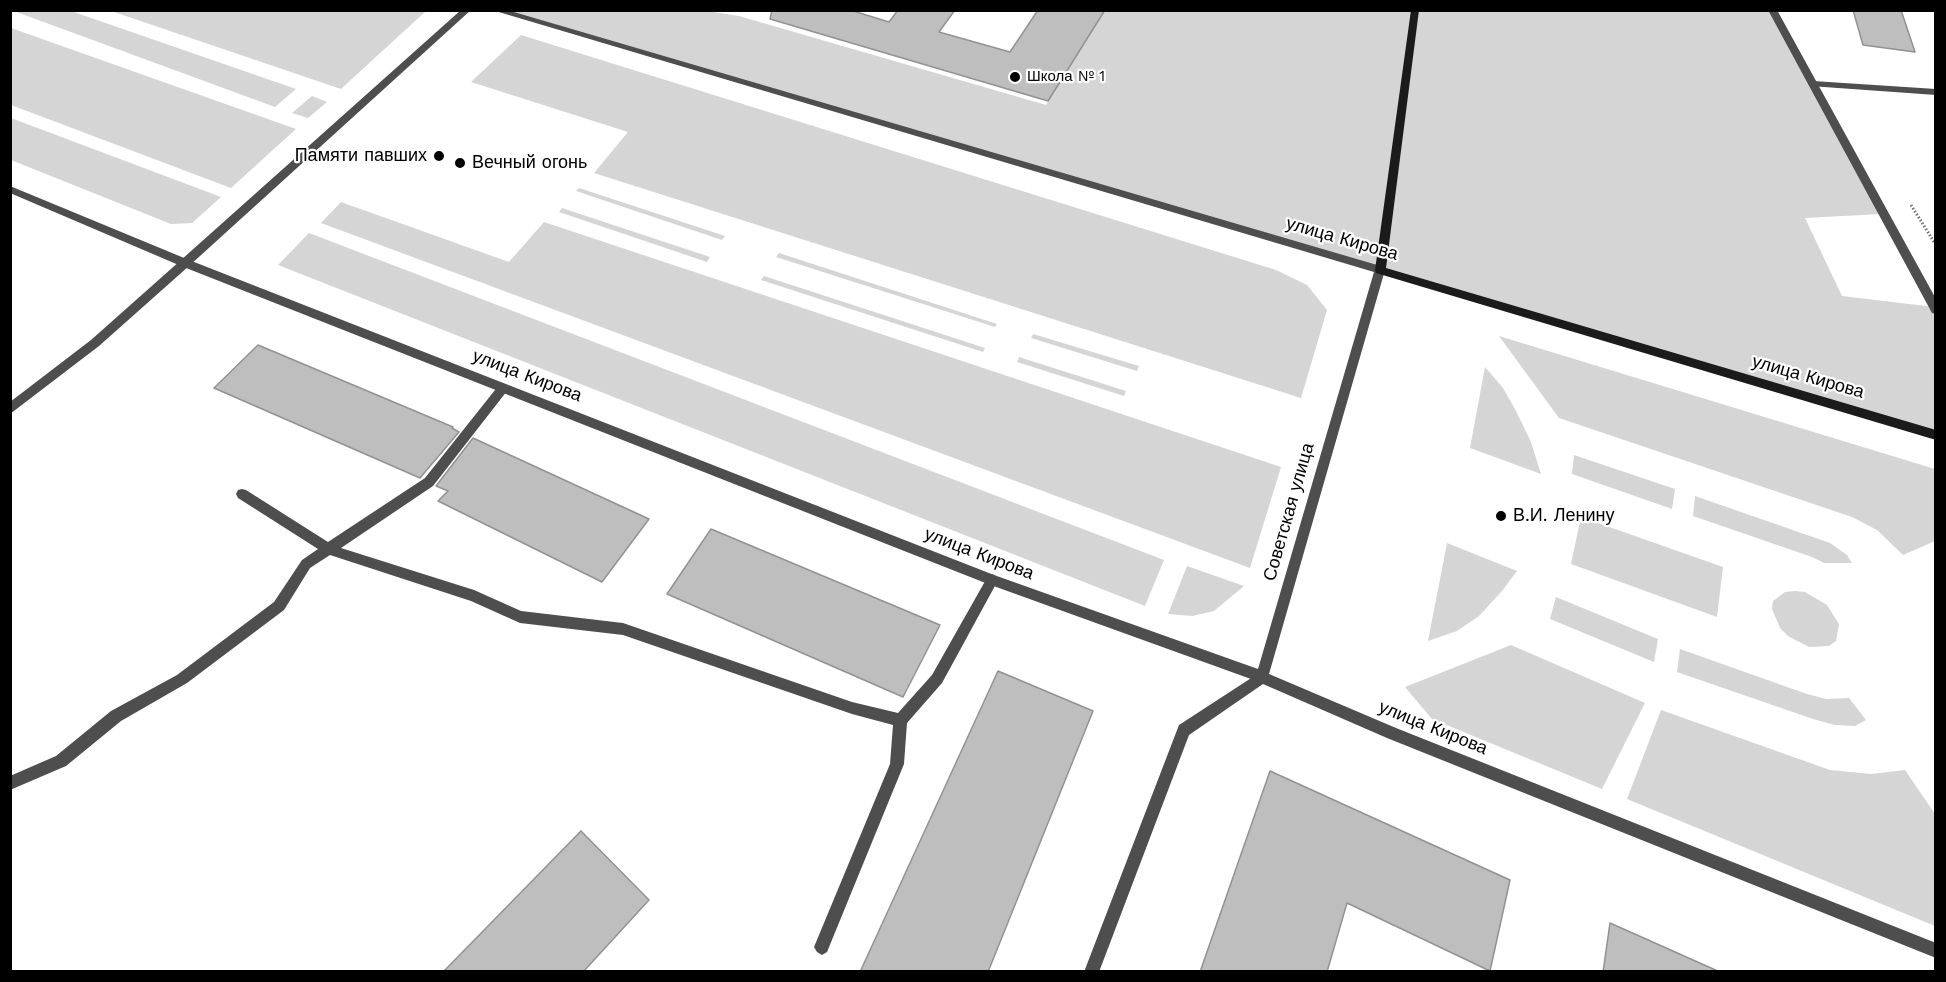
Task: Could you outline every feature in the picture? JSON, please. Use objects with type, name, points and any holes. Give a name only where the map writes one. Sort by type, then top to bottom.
[{"type":"main road","name":"Советская улица","points":[[1380,270],[1415,10]]},
{"type":"main road","name":"улица Кирова","points":[[1380,270],[1935,435]]},
{"type":"street","points":[[10,409],[95,343],[467,10]]},
{"type":"street","name":"улица Кирова","points":[[496,10],[1380,270]]},
{"type":"street","points":[[1772,10],[1935,310]]},
{"type":"street","points":[[1813,84],[1935,92]]},
{"type":"street","name":"улица Кирова","points":[[10,189],[185,263],[992,580],[1262,677],[1392,733],[1935,951]]},
{"type":"street","name":"Советская улица","points":[[1262,677],[1380,270]]},
{"type":"street","points":[[10,783],[61,761],[116,716],[182,679],[279,606],[306,564],[429,482],[503,388]]},
{"type":"street","points":[[242,494],[328,549],[474,596],[520,617],[624,629],[852,708],[900,720]]},
{"type":"street","points":[[822,947],[897,764],[900,720],[937,679],[992,580]]},
{"type":"street","points":[[1091,972],[1184,730],[1262,677]]},
{"type":"shaded area","points":[[11,10],[71,11],[296,89],[275,107]]},
{"type":"shaded area","points":[[426,10],[341,89],[111,11]]},
{"type":"shaded area","points":[[700,10],[739,16],[1046,105],[1104,11],[1772,11],[1881,214],[1805,218],[1842,296],[1934,307],[1935,435],[496,11]]},
{"type":"shaded area","points":[[11,28],[296,129],[231,188],[11,105]]},
{"type":"shaded area","points":[[521,35],[1276,270],[1307,285],[1327,310],[1301,398],[594,173],[628,132],[471,82]]},
{"type":"shaded area","points":[[312,96],[327,102],[308,118],[292,113]]},
{"type":"shaded area","points":[[11,118],[221,197],[192,223],[171,224],[11,160]]},
{"type":"shaded area","points":[[579,188],[725,236],[722,240],[576,191]]},
{"type":"shaded area","points":[[341,202],[509,262],[544,222],[1281,467],[1250,568],[321,223]]},
{"type":"shaded area","points":[[562,208],[710,257],[707,262],[559,212]]},
{"type":"shaded area","points":[[309,233],[1164,560],[1145,606],[278,265]]},
{"type":"shaded area","points":[[779,253],[997,324],[995,327],[776,257]]},
{"type":"shaded area","points":[[764,276],[985,348],[983,352],[761,280]]},
{"type":"shaded area","points":[[1033,334],[1139,366],[1137,371],[1031,338]]},
{"type":"shaded area","points":[[1499,336],[1935,469],[1935,541],[1903,555],[1877,530],[1852,517],[1559,418]]},
{"type":"shaded area","points":[[1019,357],[1126,391],[1124,396],[1017,362]]},
{"type":"shaded area","points":[[1485,367],[1503,388],[1516,411],[1531,442],[1541,474],[1470,448]]},
{"type":"shaded area","points":[[1574,455],[1675,489],[1672,509],[1572,474]]},
{"type":"shaded area","points":[[1695,496],[1830,543],[1847,555],[1852,563],[1824,563],[1693,516]]},
{"type":"shaded area","points":[[1581,517],[1723,567],[1717,617],[1571,564]]},
{"type":"shaded area","points":[[1447,543],[1517,571],[1479,616],[1457,631],[1428,641]]},
{"type":"shaded area","points":[[1187,566],[1244,586],[1214,611],[1192,616],[1168,614]]},
{"type":"shaded area","points":[[1785,592],[1805,592],[1827,605],[1839,624],[1836,641],[1829,646],[1809,647],[1788,636],[1780,628],[1772,609],[1773,601]]},
{"type":"shaded area","points":[[1556,597],[1658,639],[1654,662],[1550,619]]},
{"type":"shaded area","points":[[1511,645],[1645,703],[1602,789],[1432,719],[1405,687]]},
{"type":"shaded area","points":[[1680,649],[1807,694],[1826,699],[1849,698],[1866,720],[1855,726],[1835,725],[1677,672]]},
{"type":"shaded area","points":[[1661,710],[1830,770],[1871,774],[1905,770],[1935,814],[1935,926],[1627,799]]},
{"type":"building","name":"Школа № 1","points":[[772,10],[850,10],[889,22],[898,10],[955,10],[939,32],[1010,52],[1038,10],[1105,10],[1048,101],[770,19]]},
{"type":"building","points":[[1853,10],[1901,10],[1915,52],[1863,45]]},
{"type":"building","points":[[258,345],[453,427],[459,432],[420,478],[214,388]]},
{"type":"building","points":[[473,438],[649,519],[602,582],[438,501],[448,491],[436,486]]},
{"type":"building","points":[[711,529],[940,625],[903,697],[667,594]]},
{"type":"building","points":[[998,671],[1093,711],[988,972],[860,972]]},
{"type":"building","points":[[1270,771],[1510,880],[1490,971],[1347,903],[1327,972],[1200,972]]},
{"type":"building","points":[[581,831],[649,900],[583,972],[443,972]]},
{"type":"building","points":[[1610,923],[1720,972],[1603,972]]},
{"type":"place","name":"Школа № 1","points":[[1015,77]]},
{"type":"place","name":"Памяти павших","points":[[439,156]]},
{"type":"place","name":"Вечный огонь","points":[[460,163]]},
{"type":"place","name":"В.И. Ленину","points":[[1501,516]]}]
